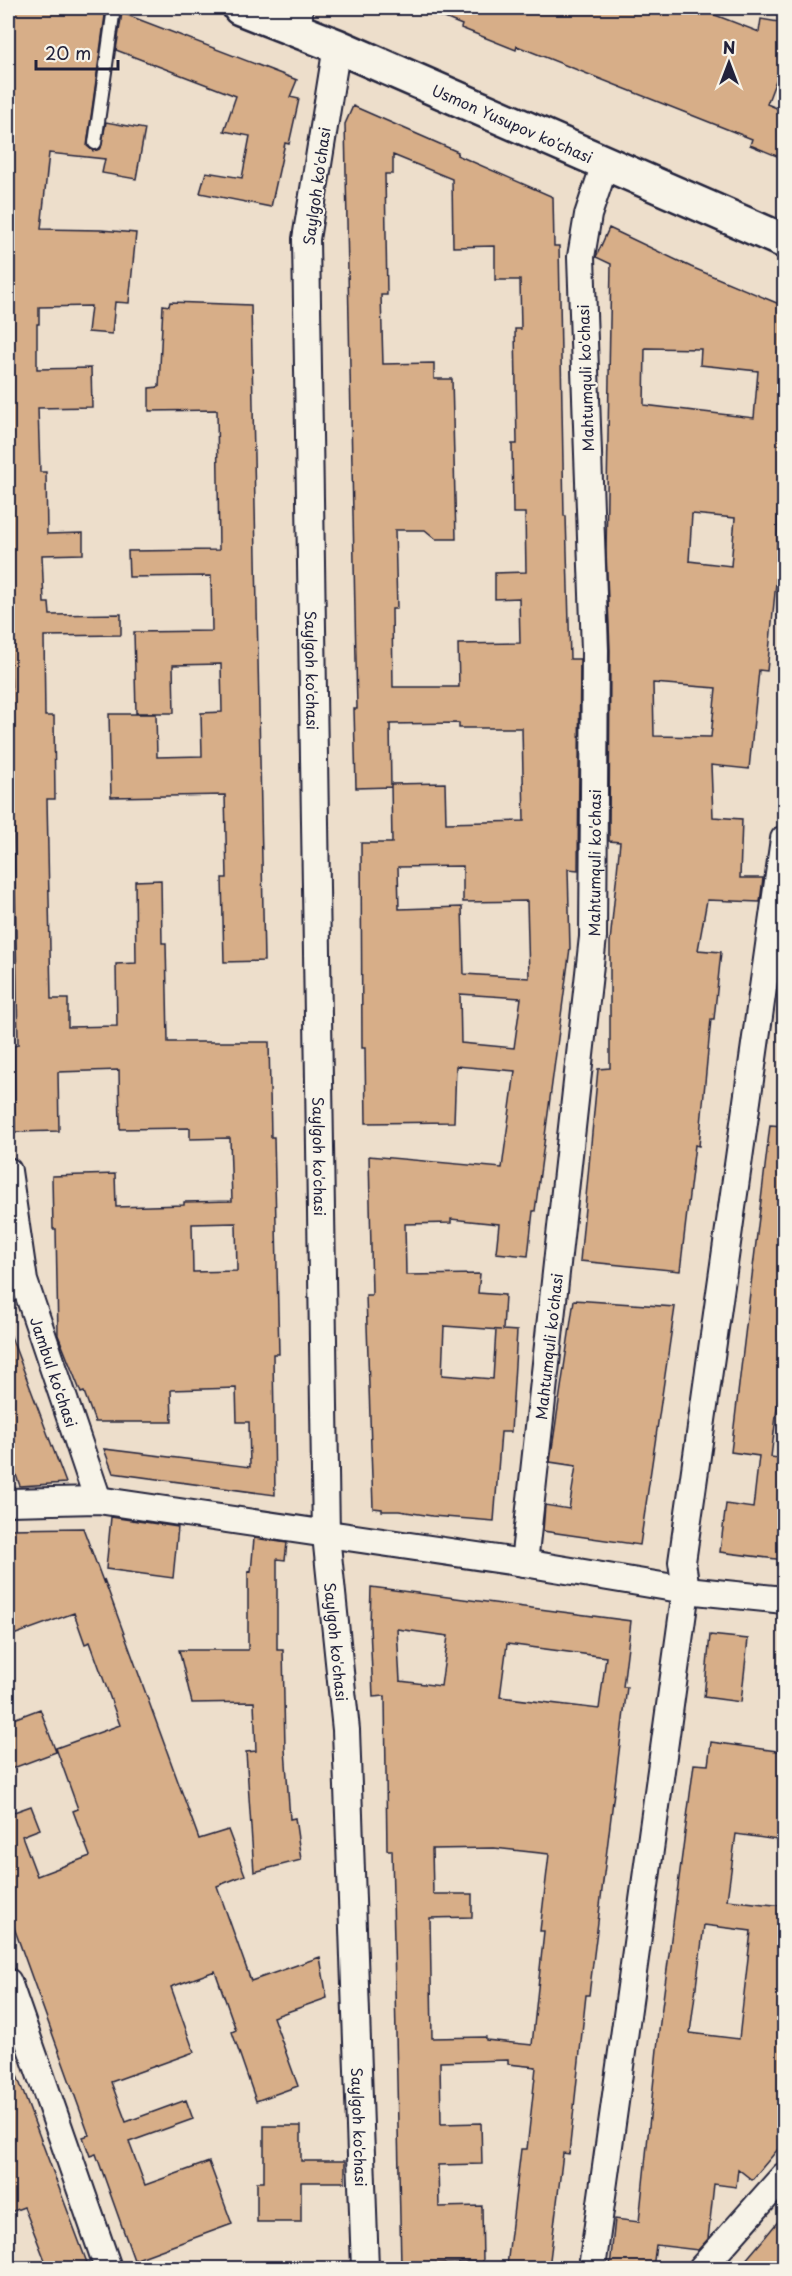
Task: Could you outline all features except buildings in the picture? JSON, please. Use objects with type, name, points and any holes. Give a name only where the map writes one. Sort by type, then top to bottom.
[{"type":"main road","name":"Usmon Yusupov ko'chasi","points":[[240,8],[299,19],[337,46],[784,241]]},
{"type":"street","name":"Saylgoh ko'chasi","points":[[337,46],[306,239],[326,1535],[346,1730],[365,2268]]},
{"type":"street","name":"Mahtumquli ko'chasi","points":[[524,1563],[592,936],[595,650],[581,257],[588,215],[605,164]]},
{"type":"street","points":[[592,2268],[686,1590],[682,1562],[784,839]]},
{"type":"street","name":"Jambul ko'chasi","points":[[8,1171],[24,1281],[98,1500]]},
{"type":"street","points":[[8,1502],[98,1500],[524,1563],[686,1590],[784,1600]]},
{"type":"street","points":[[8,1982],[108,2268]]},
{"type":"street","points":[[702,2268],[784,2176]]},
{"type":"lane","points":[[95,143],[114,8]]}]
